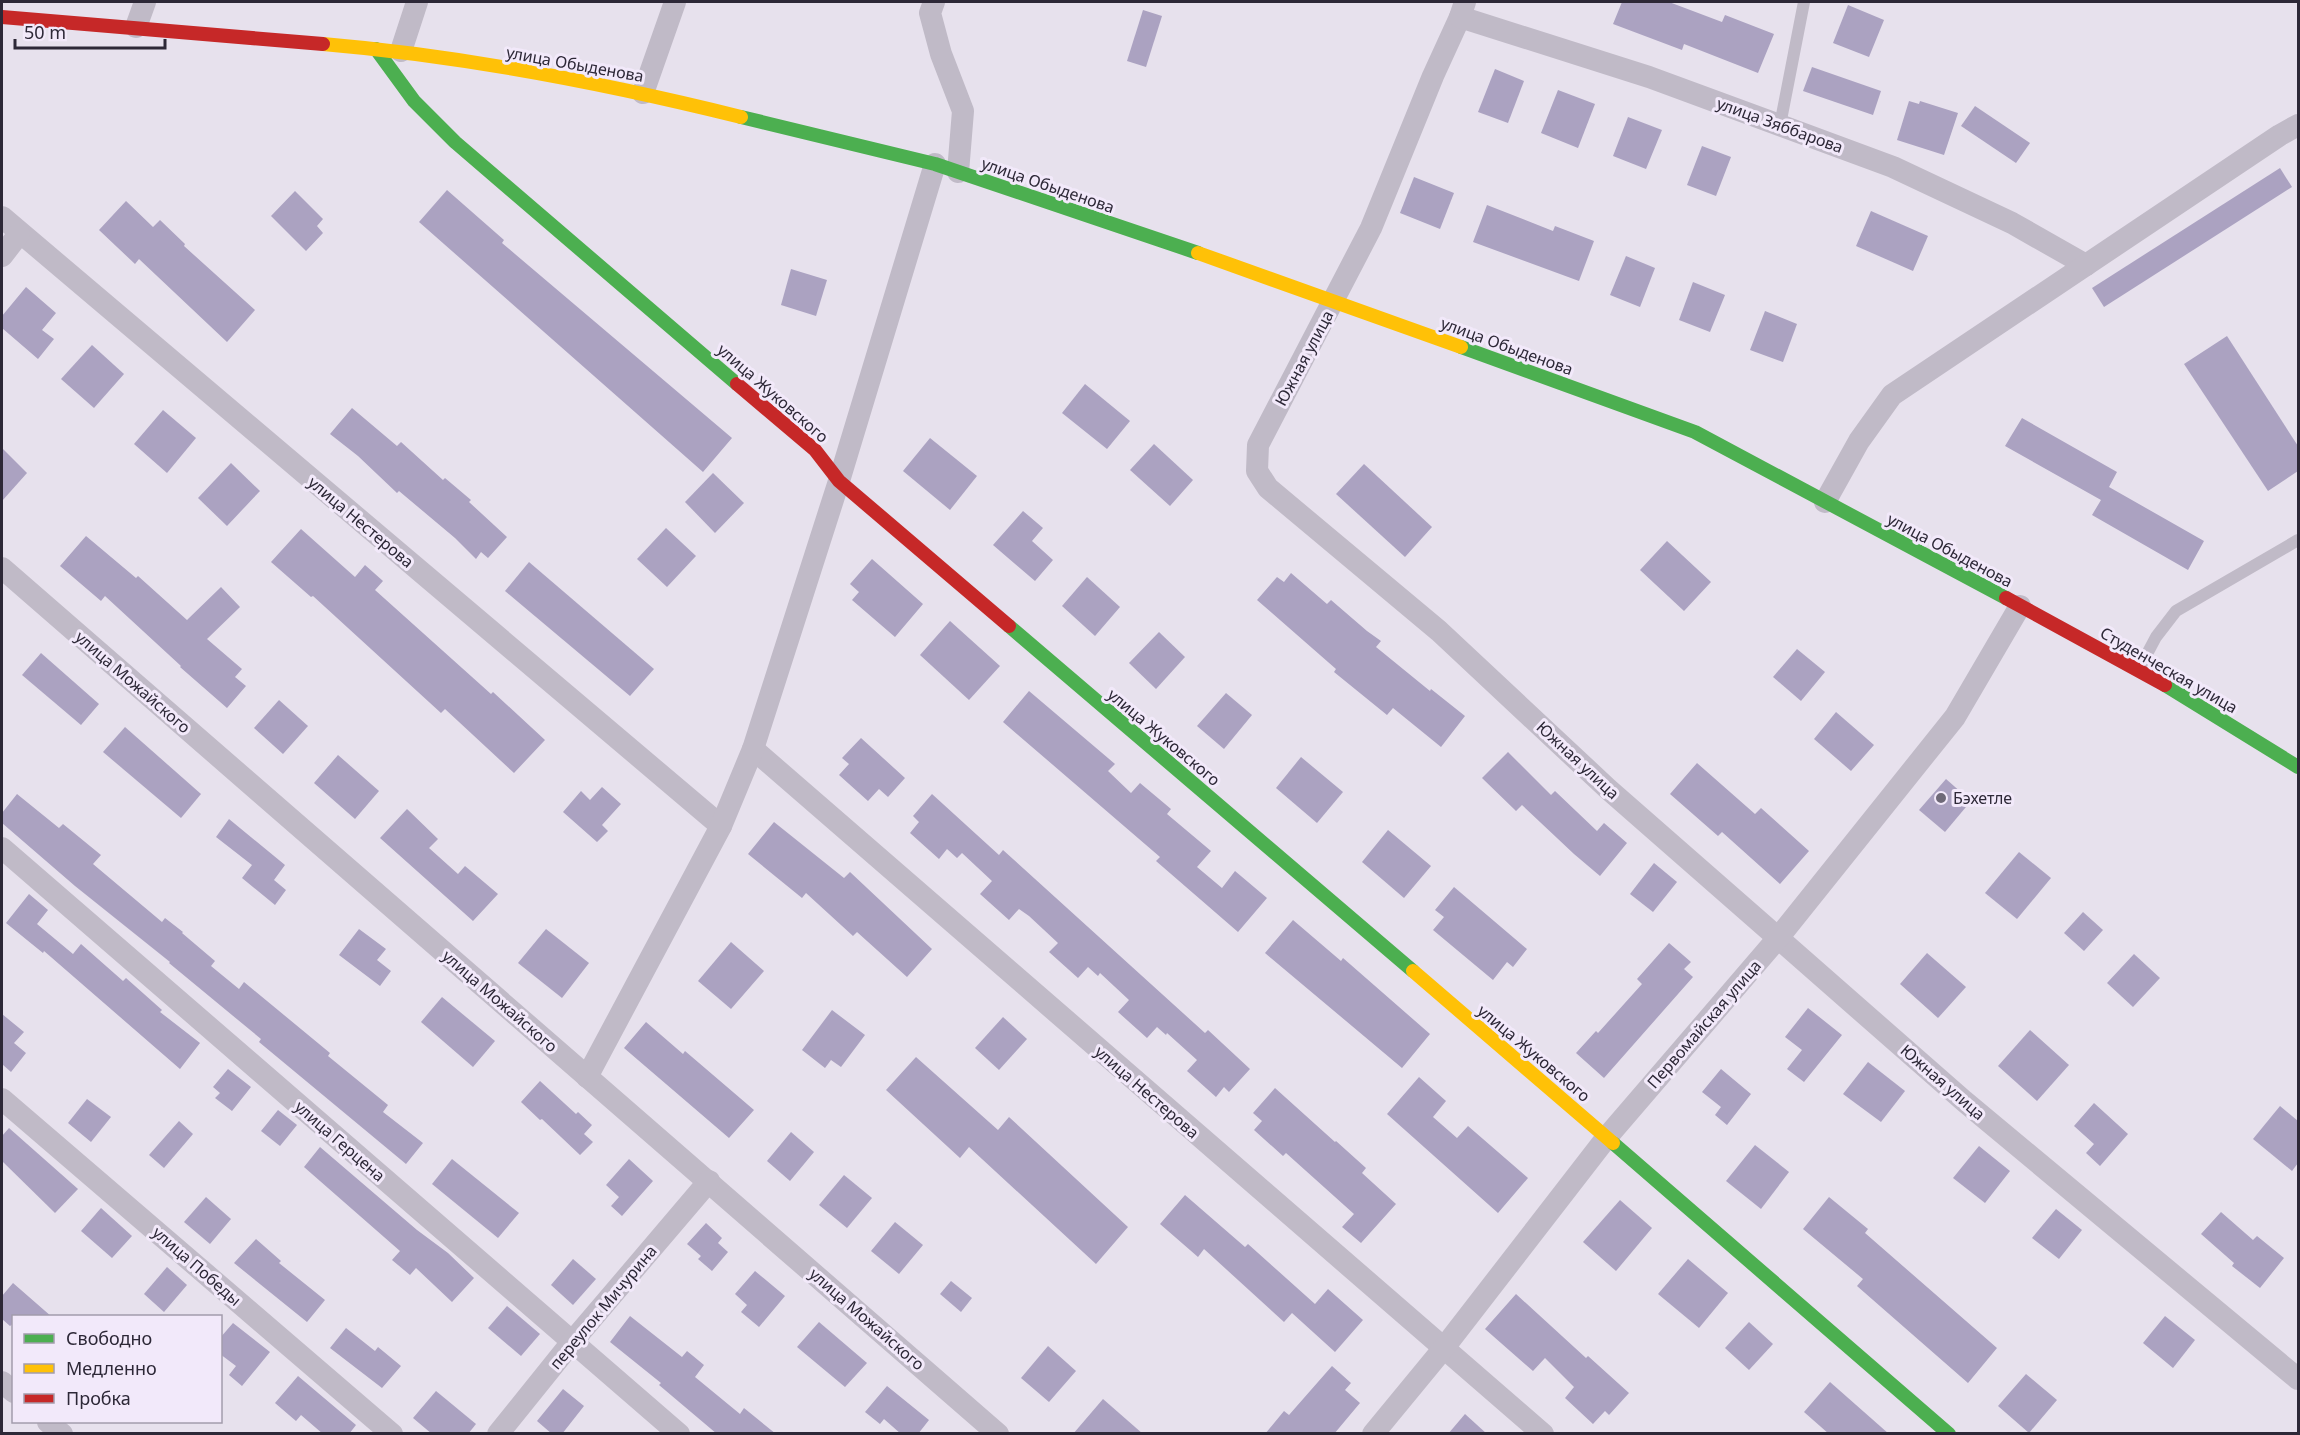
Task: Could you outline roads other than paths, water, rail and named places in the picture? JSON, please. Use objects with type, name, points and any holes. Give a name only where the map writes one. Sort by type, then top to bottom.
[{"type":"street","points":[[136,27],[145,2]]},
{"type":"street","points":[[401,51],[417,2]]},
{"type":"street","points":[[643,93],[675,2]]},
{"type":"street","points":[[934,2],[930,13],[941,54],[963,111],[958,172]]},
{"type":"street","name":"улица Зяббарова","points":[[1462,9],[1893,167],[2012,223],[2086,265]]},
{"type":"street","name":"Южная улица","points":[[1462,9],[1371,228],[1258,445],[1257,471],[1268,488],[1439,631],[1608,789],[1964,1101],[2298,1379]]},
{"type":"street","name":"улица Обыденова","points":[[2,17],[401,51],[643,93],[936,164],[1334,301],[1695,432],[2020,606]]},
{"type":"street","name":"улица Жуковского","points":[[376,49],[414,101],[455,142],[815,450],[839,481],[1607,1137],[1949,1434]]},
{"type":"street","points":[[1825,501],[1859,441],[1892,395],[2298,125]]},
{"type":"street","points":[[587,1077],[721,826],[753,748],[839,481],[936,164]]},
{"type":"street","name":"улица Нестерова","points":[[2,217],[19,234],[721,826]]},
{"type":"street","points":[[2,256],[19,234]]},
{"type":"street","name":"улица Можайского","points":[[2,568],[998,1434]]},
{"type":"street","name":"Первомайская улица","points":[[1373,1434],[1443,1349],[1607,1137],[1778,938],[1955,717],[2020,606]]},
{"type":"street","name":"Студенческая улица","points":[[2020,606],[2139,669],[2298,767]]},
{"type":"street","name":"улица Нестерова","points":[[753,748],[1543,1434]]},
{"type":"street","name":"улица Герцена","points":[[2,848],[679,1434]]},
{"type":"street","name":"улица Победы","points":[[2,1099],[392,1434]]},
{"type":"street","name":"переулок Мичурина","points":[[498,1434],[572,1342],[709,1181]]},
{"type":"street","points":[[49,1423],[62,1434]]},
{"type":"lane","points":[[1780,125],[1804,2]]},
{"type":"lane","points":[[2139,669],[2156,637],[2176,610],[2298,540]]},
{"type":"place","name":"Бэхетле","points":[[1941,798]]}]
